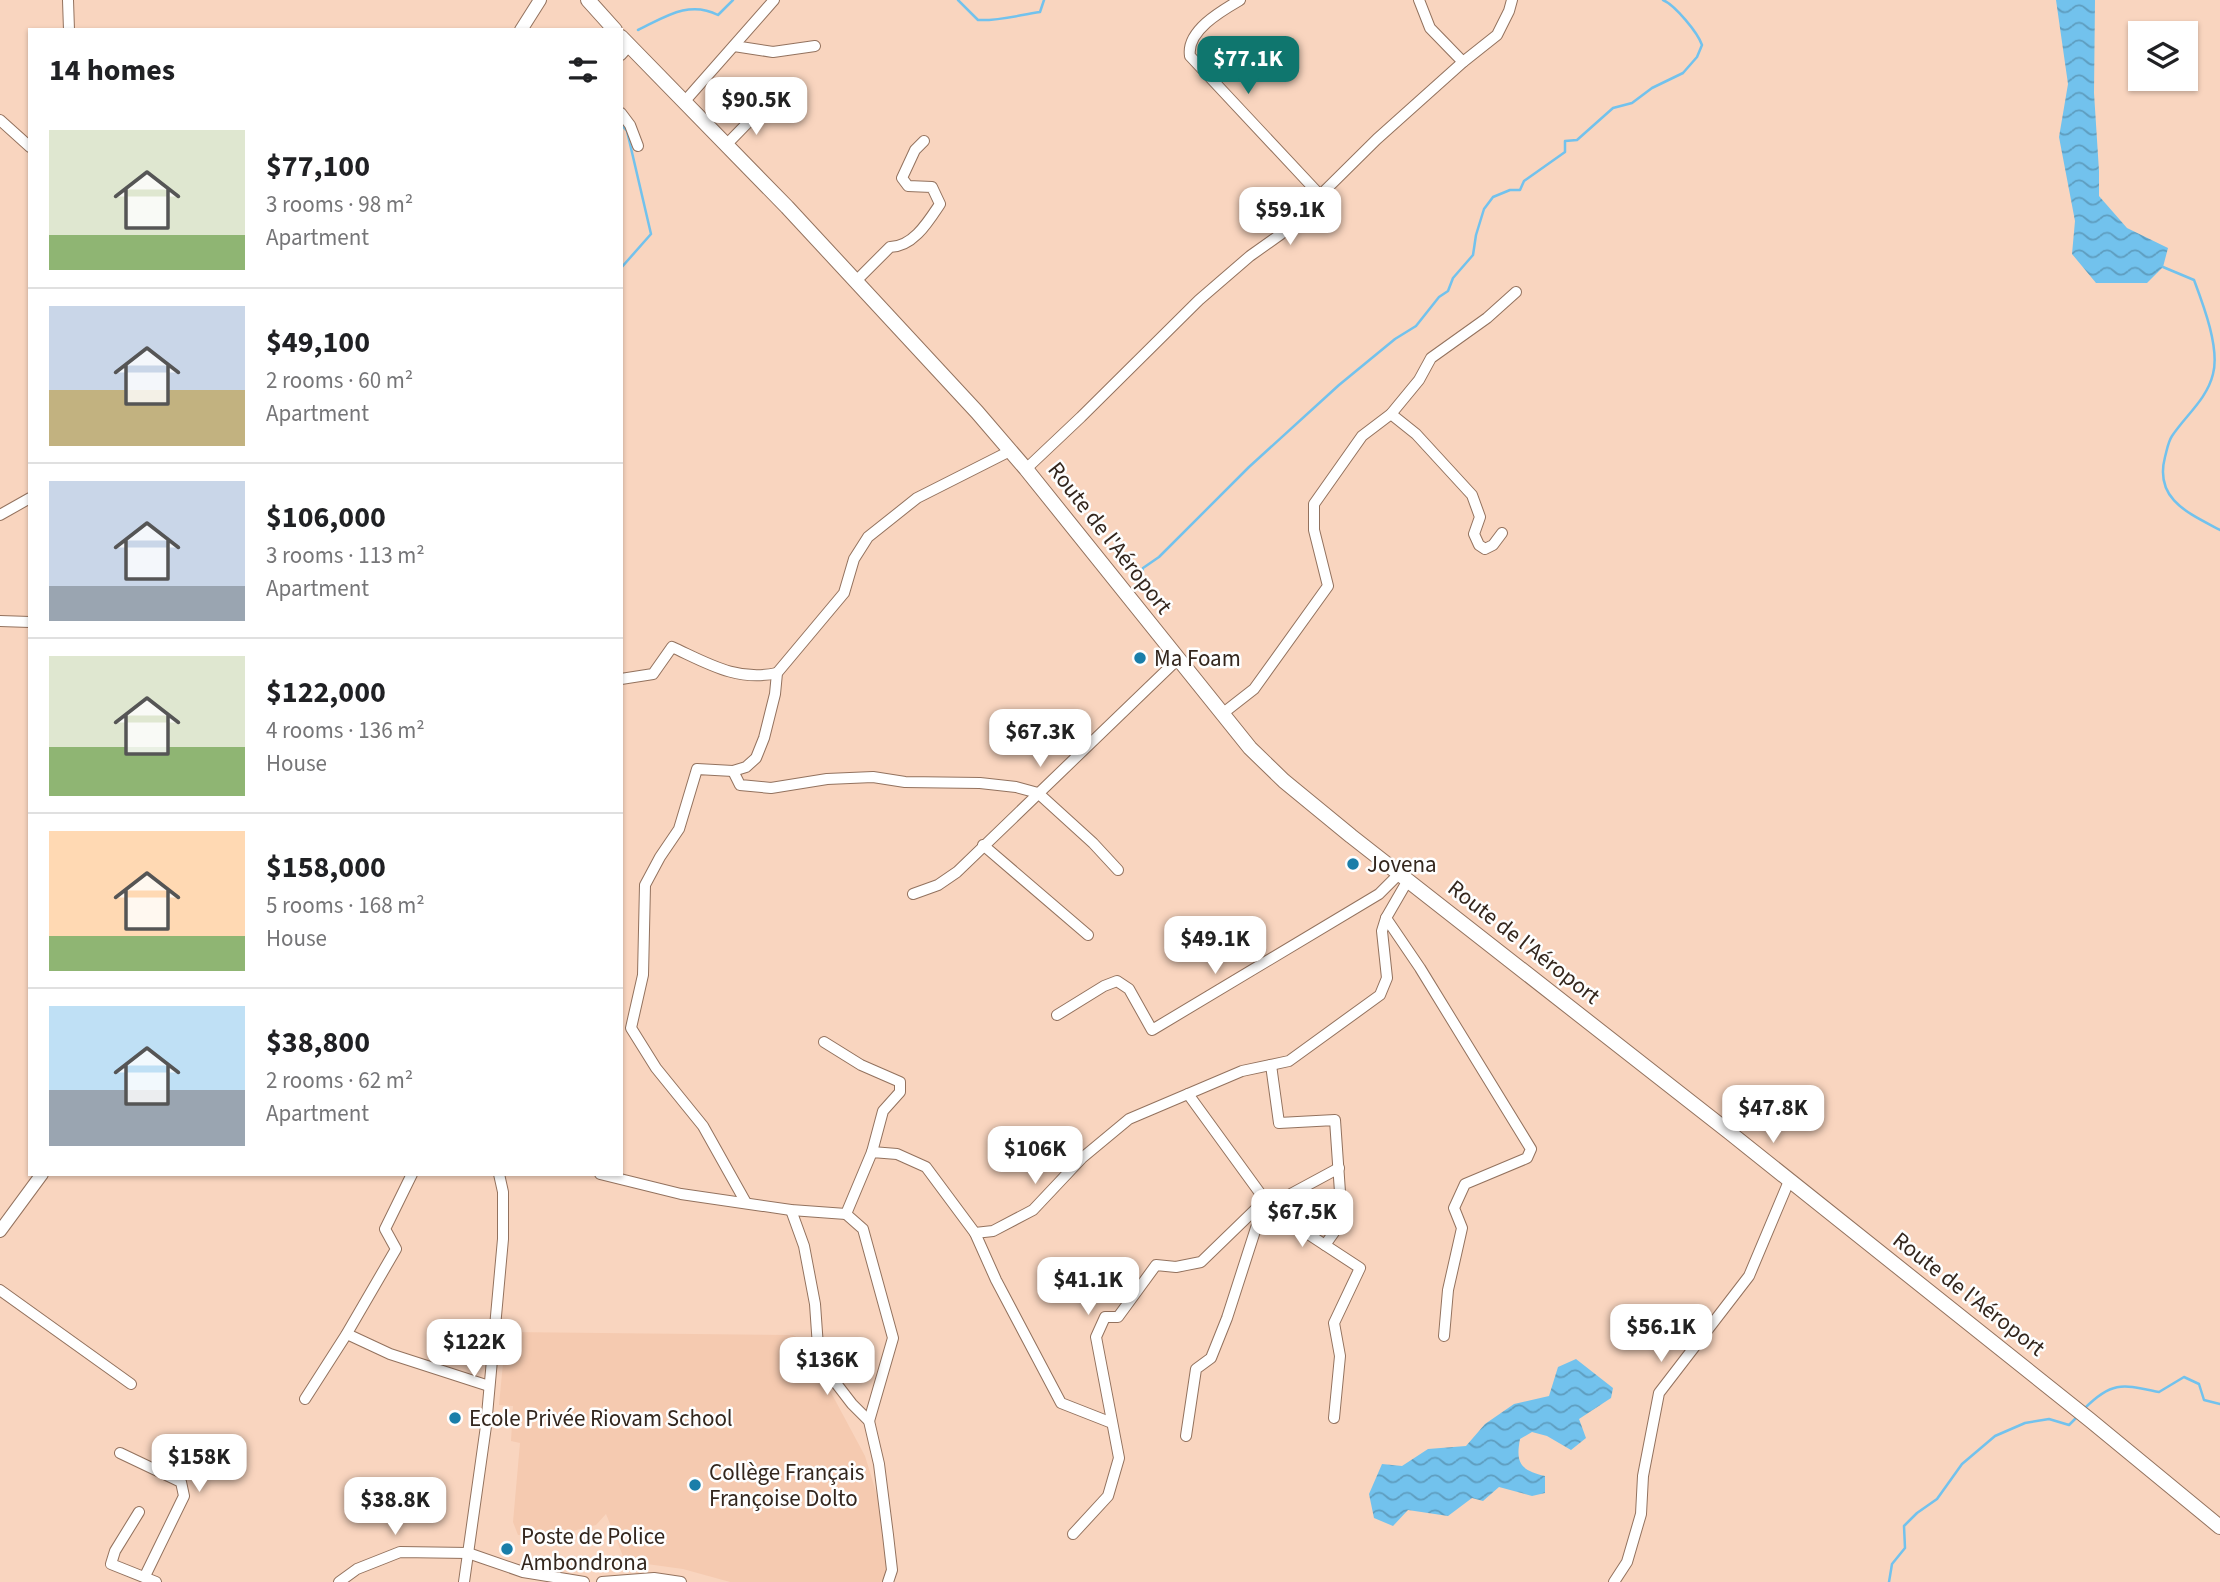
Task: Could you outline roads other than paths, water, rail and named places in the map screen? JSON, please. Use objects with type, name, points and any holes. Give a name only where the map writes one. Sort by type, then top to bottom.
[{"type":"main road","points":[[588,0],[613,28]]},
{"type":"main road","name":"Route de l'Aéroport","points":[[624,46],[685,102],[856,281],[1010,451],[1250,748],[1284,781],[2077,1409],[2220,1527]]},
{"type":"street","points":[[68,0],[69,28]]},
{"type":"street","points":[[523,28],[540,0]]},
{"type":"street","points":[[685,102],[774,0]]},
{"type":"street","points":[[1241,0],[1218,14],[1192,38],[1188,47],[1190,56],[1320,195]]},
{"type":"street","points":[[1419,0],[1430,28],[1463,62]]},
{"type":"street","points":[[1026,469],[1199,300],[1250,256],[1281,234],[1377,139],[1497,35],[1510,11],[1512,0]]},
{"type":"street","points":[[734,46],[773,52],[815,47]]},
{"type":"street","points":[[726,145],[765,104],[784,106],[788,111]]},
{"type":"street","points":[[623,116],[630,125],[638,146]]},
{"type":"street","points":[[0,120],[28,145]]},
{"type":"street","points":[[856,281],[890,247],[904,246],[927,223],[940,204],[932,187],[908,186],[902,178],[915,150],[924,141]]},
{"type":"street","points":[[1222,714],[1254,690],[1328,586],[1314,530],[1314,504],[1362,436],[1391,414],[1419,380],[1432,358],[1487,318],[1516,292]]},
{"type":"street","points":[[1391,414],[1416,434],[1472,495],[1480,517],[1474,534],[1479,545],[1485,549],[1493,545],[1502,533]]},
{"type":"street","points":[[745,1201],[703,1126],[656,1068],[631,1028],[643,975],[645,885],[679,829],[697,769],[733,771],[746,767],[756,758],[765,738],[777,673],[845,593],[854,559],[868,537],[917,498],[1010,451]]},
{"type":"street","points":[[0,514],[28,499]]},
{"type":"street","points":[[0,621],[28,622]]},
{"type":"street","points":[[623,679],[653,674],[671,647],[742,676],[777,673]]},
{"type":"street","points":[[913,894],[938,885],[957,872],[1178,660]]},
{"type":"street","points":[[733,771],[740,785],[771,788],[827,779],[873,777],[905,782],[980,783],[1038,793],[1093,843],[1118,870]]},
{"type":"street","points":[[983,845],[1088,935]]},
{"type":"street","points":[[975,1233],[993,1231],[1033,1210],[1082,1158],[1129,1119],[1242,1071],[1289,1061],[1380,995],[1387,978],[1382,931],[1404,877]]},
{"type":"street","points":[[1057,1016],[1104,986],[1117,981],[1129,989],[1153,1030],[1404,877]]},
{"type":"street","points":[[1386,918],[1420,968],[1531,1149],[1527,1158],[1465,1184],[1454,1208],[1462,1228],[1448,1290],[1444,1336]]},
{"type":"street","points":[[824,1042],[861,1065],[900,1082],[900,1092],[883,1111],[872,1152],[846,1214]]},
{"type":"street","points":[[1271,1065],[1279,1123],[1335,1120],[1342,1221],[1325,1245]]},
{"type":"street","points":[[1188,1094],[1265,1200],[1360,1268],[1334,1322],[1340,1356],[1335,1418]]},
{"type":"street","points":[[872,1152],[897,1154],[926,1167],[975,1233],[996,1280],[1061,1403],[1112,1423]]},
{"type":"street","points":[[1073,1534],[1108,1496],[1119,1458],[1096,1337],[1105,1317],[1118,1317],[1156,1265],[1176,1267],[1201,1262],[1265,1200],[1289,1195],[1339,1168]]},
{"type":"street","points":[[0,1231],[41,1176]]},
{"type":"street","points":[[305,1399],[347,1334],[396,1249],[385,1229],[411,1176]]},
{"type":"street","points":[[464,1582],[486,1426],[503,1239],[503,1192],[499,1176]]},
{"type":"street","points":[[608,1176],[681,1194],[745,1201],[791,1210],[846,1214],[863,1230],[893,1338],[869,1421],[879,1464],[888,1535],[892,1570],[888,1582]]},
{"type":"street","points":[[1614,1582],[1627,1562],[1641,1514],[1643,1476],[1659,1393],[1749,1276],[1789,1181]]},
{"type":"street","points":[[1186,1436],[1196,1369],[1211,1358],[1227,1318],[1265,1200]]},
{"type":"street","points":[[791,1210],[804,1245],[815,1304],[819,1361],[852,1404],[869,1421]]},
{"type":"street","points":[[0,1290],[131,1384]]},
{"type":"street","points":[[347,1334],[390,1354],[489,1386]]},
{"type":"street","points":[[120,1453],[181,1482],[184,1496],[145,1576]]},
{"type":"street","points":[[139,1512],[115,1551],[111,1564],[156,1582]]},
{"type":"street","points":[[339,1582],[357,1569],[400,1552],[468,1553],[523,1572],[584,1582]]},
{"type":"street","points":[[602,1582],[654,1578],[680,1582]]},
{"type":"water","points":[[2056,0],[2095,0],[2094,93],[2099,196],[2127,228],[2168,248],[2163,267],[2147,283],[2096,283],[2072,254],[2075,221],[2059,137],[2068,84]]},
{"type":"water","points":[[1576,1359],[1613,1388],[1611,1398],[1579,1419],[1586,1438],[1571,1450],[1547,1436],[1532,1432],[1520,1439],[1520,1461],[1526,1469],[1545,1476],[1545,1493],[1532,1496],[1499,1487],[1483,1501],[1472,1498],[1448,1516],[1408,1510],[1393,1526],[1374,1518],[1369,1494],[1382,1464],[1402,1466],[1428,1449],[1466,1446],[1485,1424],[1514,1404],[1549,1396],[1558,1367]]},
{"type":"waterway","points":[[638,30],[687,10],[697,9],[718,15],[733,0]]},
{"type":"waterway","points":[[958,0],[978,20],[1040,12],[1044,0]]},
{"type":"waterway","points":[[1137,587],[1143,568],[1159,557],[1249,467],[1339,385],[1395,339],[1416,326],[1439,297],[1448,291],[1453,278],[1473,255],[1484,209],[1493,197],[1510,190],[1520,190],[1524,181],[1565,152],[1565,141],[1577,140],[1613,108],[1632,103],[1652,88],[1683,73],[1697,57],[1702,45],[1686,20],[1663,0]]},
{"type":"waterway","points":[[623,126],[627,131],[651,234],[623,266]]},
{"type":"waterway","points":[[2163,267],[2194,280],[2210,326],[2215,363],[2206,391],[2169,441],[2163,471],[2164,484],[2176,503],[2220,530]]},
{"type":"waterway","points":[[2085,1408],[2111,1389],[2128,1387],[2159,1392],[2184,1377],[2199,1384],[2204,1400],[2220,1404]]},
{"type":"waterway","points":[[1889,1582],[1892,1564],[1905,1548],[1904,1526],[1937,1499],[1962,1464],[1995,1436],[2025,1423],[2049,1419],[2069,1425],[2078,1416]]},
{"type":"place","name":"Ma Foam","points":[[1140,658]]},
{"type":"place","name":"Jovena","points":[[1353,864]]},
{"type":"place","name":"Ecole Privée Riovam School","points":[[455,1418]]},
{"type":"place","name":"Collège Français Françoise Dolto","points":[[695,1485]]},
{"type":"place","name":"Poste de Police Ambondrona","points":[[507,1549]]}]
